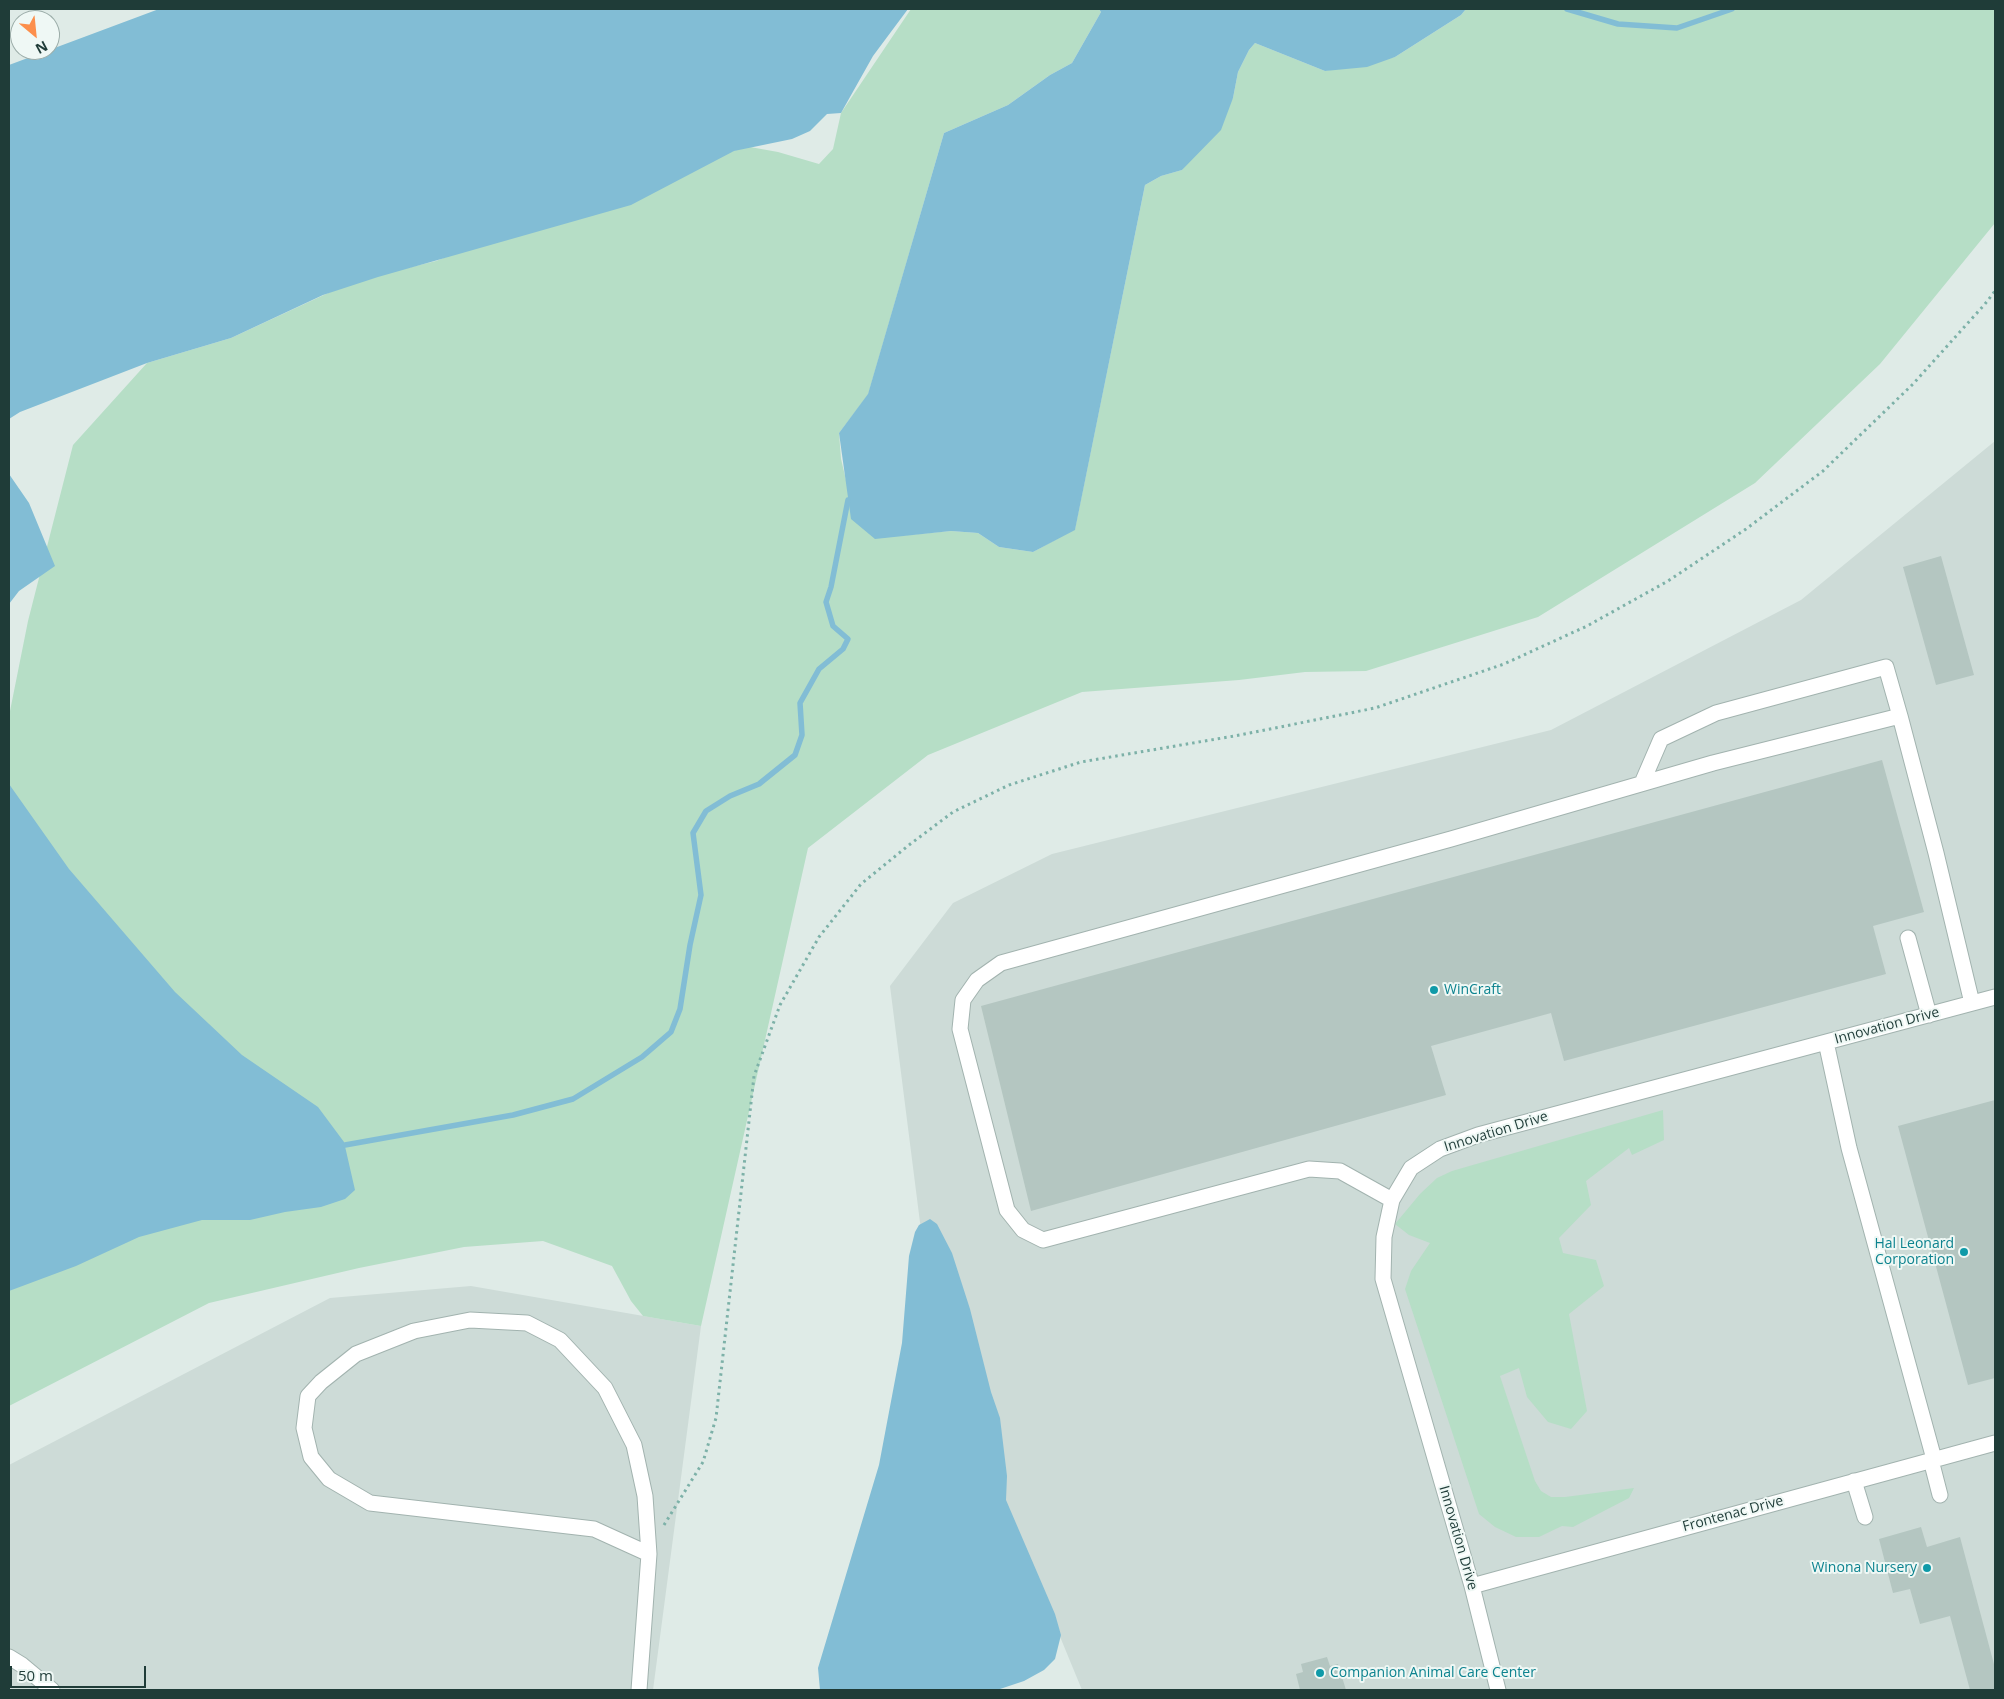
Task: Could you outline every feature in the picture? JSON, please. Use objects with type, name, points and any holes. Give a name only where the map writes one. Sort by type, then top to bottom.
[{"type":"street","points":[[1642,783],[1661,739],[1716,713],[1886,667],[1936,854],[1972,1004]]},
{"type":"street","points":[[1392,1200],[1340,1172],[1309,1169],[1043,1240],[1023,1230],[1007,1210],[960,1029],[963,1000],[977,980],[1001,963],[1460,836],[1713,763],[1900,716]]},
{"type":"street","points":[[1908,938],[1929,1015]]},
{"type":"street","name":"Innovation Drive","points":[[1498,1690],[1472,1586],[1383,1279],[1384,1237],[1392,1200],[1411,1168],[1440,1149],[1485,1133],[1995,998]]},
{"type":"street","points":[[1826,1042],[1849,1148],[1940,1494]]},
{"type":"street","points":[[639,1690],[649,1554],[645,1496],[634,1445],[605,1388],[560,1340],[527,1323],[470,1320],[414,1331],[356,1354],[321,1382],[308,1396],[304,1428],[311,1457],[329,1479],[370,1502],[594,1529],[649,1554]]},
{"type":"street","name":"Frontenac Drive","points":[[1472,1586],[1995,1442]]},
{"type":"street","points":[[1854,1481],[1865,1517]]},
{"type":"street","points":[[9,1657],[22,1665],[52,1690]]},
{"type":"path","points":[[649,1554],[703,1462],[716,1418],[754,1076],[780,1005],[819,937],[861,884],[908,845],[953,812],[1009,784],[1081,762],[1240,735],[1376,708],[1504,664],[1587,626],[1668,581],[1746,529],[1823,471],[1913,384],[1995,291]]},
{"type":"shaded area","points":[[1995,441],[1995,1690],[1082,1690],[944,1355],[923,1246],[890,986],[953,903],[1052,854],[1551,730],[1801,600]]},
{"type":"shaded area","points":[[471,1286],[701,1326],[653,1690],[9,1690],[9,1465],[330,1298]]},
{"type":"green space","points":[[911,9],[1099,9],[1101,12],[1072,63],[1050,75],[1008,105],[944,133],[868,395],[839,433],[841,459],[846,480],[875,538],[951,531],[978,533],[999,547],[1033,552],[1075,529],[1145,185],[1161,176],[1182,170],[1233,98],[1238,72],[1249,50],[1255,43],[1325,71],[1395,57],[1461,15],[1466,9],[1995,9],[1995,223],[1880,364],[1755,483],[1538,617],[1366,671],[1305,672],[1239,680],[1082,692],[928,755],[808,848],[701,1326],[643,1316],[631,1301],[612,1266],[543,1241],[464,1247],[359,1268],[209,1303],[9,1406],[9,716],[28,621],[73,445],[147,363],[231,338],[354,281],[436,261],[583,202],[739,149],[750,147],[778,152],[819,164],[833,149],[841,113]]},
{"type":"green space","points":[[1663,1110],[1664,1140],[1632,1155],[1629,1148],[1586,1181],[1591,1205],[1559,1238],[1563,1253],[1596,1260],[1604,1286],[1569,1314],[1587,1411],[1571,1429],[1548,1422],[1527,1397],[1519,1368],[1500,1376],[1535,1481],[1541,1491],[1551,1497],[1565,1497],[1634,1488],[1629,1498],[1573,1527],[1562,1526],[1539,1537],[1516,1537],[1495,1527],[1479,1514],[1405,1289],[1411,1271],[1430,1243],[1409,1235],[1395,1224],[1420,1194],[1437,1178],[1452,1171]]},
{"type":"water","points":[[159,9],[908,9],[873,56],[841,113],[827,114],[810,131],[792,139],[734,151],[631,205],[378,277],[323,295],[231,338],[147,363],[20,412],[9,419],[9,65],[22,60],[60,60],[60,46]]},
{"type":"water","points":[[1099,9],[1466,9],[1461,15],[1395,57],[1367,67],[1325,71],[1255,43],[1249,50],[1238,72],[1233,98],[1221,130],[1182,170],[1161,176],[1145,185],[1075,530],[1033,552],[999,547],[978,533],[951,531],[875,539],[851,519],[839,433],[868,394],[944,133],[1008,105],[1050,75],[1072,63],[1101,12]]},
{"type":"water","points":[[9,474],[29,503],[55,566],[19,591],[9,604]]},
{"type":"water","points":[[9,784],[69,869],[175,992],[242,1055],[318,1107],[344,1142],[355,1190],[345,1199],[321,1207],[285,1212],[250,1220],[202,1220],[139,1237],[76,1266],[9,1291]]},
{"type":"water","points":[[930,1219],[937,1224],[952,1253],[970,1309],[991,1392],[1000,1418],[1007,1476],[1006,1500],[1055,1614],[1061,1635],[1055,1659],[1044,1670],[1024,1681],[997,1690],[820,1690],[818,1668],[879,1465],[902,1343],[909,1256],[915,1232],[919,1225]]},
{"type":"building","points":[[1941,556],[1974,675],[1936,685],[1903,567]]},
{"type":"building","name":"WinCraft","points":[[1882,760],[1924,912],[1873,926],[1886,974],[1564,1061],[1551,1013],[1431,1046],[1446,1095],[1031,1211],[981,1006]]},
{"type":"building","name":"Hal Leonard Corporation","points":[[1995,1100],[1995,1378],[1968,1385],[1898,1126]]},
{"type":"building","name":"Winona Nursery","points":[[1921,1527],[1927,1547],[1960,1537],[1995,1668],[1995,1690],[1970,1690],[1950,1616],[1920,1624],[1910,1589],[1893,1593],[1879,1539]]},
{"type":"building","name":"Companion Animal Care Center","points":[[1327,1657],[1330,1666],[1338,1664],[1346,1690],[1300,1690],[1296,1674],[1303,1672],[1301,1664]]},
{"type":"waterway","points":[[1567,9],[1618,24],[1677,28],[1732,9]]},
{"type":"waterway","points":[[345,1145],[513,1115],[573,1099],[642,1057],[671,1032],[680,1009],[690,945],[701,895],[693,833],[706,811],[730,796],[759,784],[795,755],[802,735],[800,703],[819,669],[843,649],[848,639],[833,626],[826,602],[831,587],[848,500]]},
{"type":"place","name":"WinCraft","points":[[1434,990]]},
{"type":"place","name":"Hal Leonard Corporation","points":[[1964,1252]]},
{"type":"place","name":"Winona Nursery","points":[[1927,1568]]},
{"type":"place","name":"Companion Animal Care Center","points":[[1320,1673]]}]
